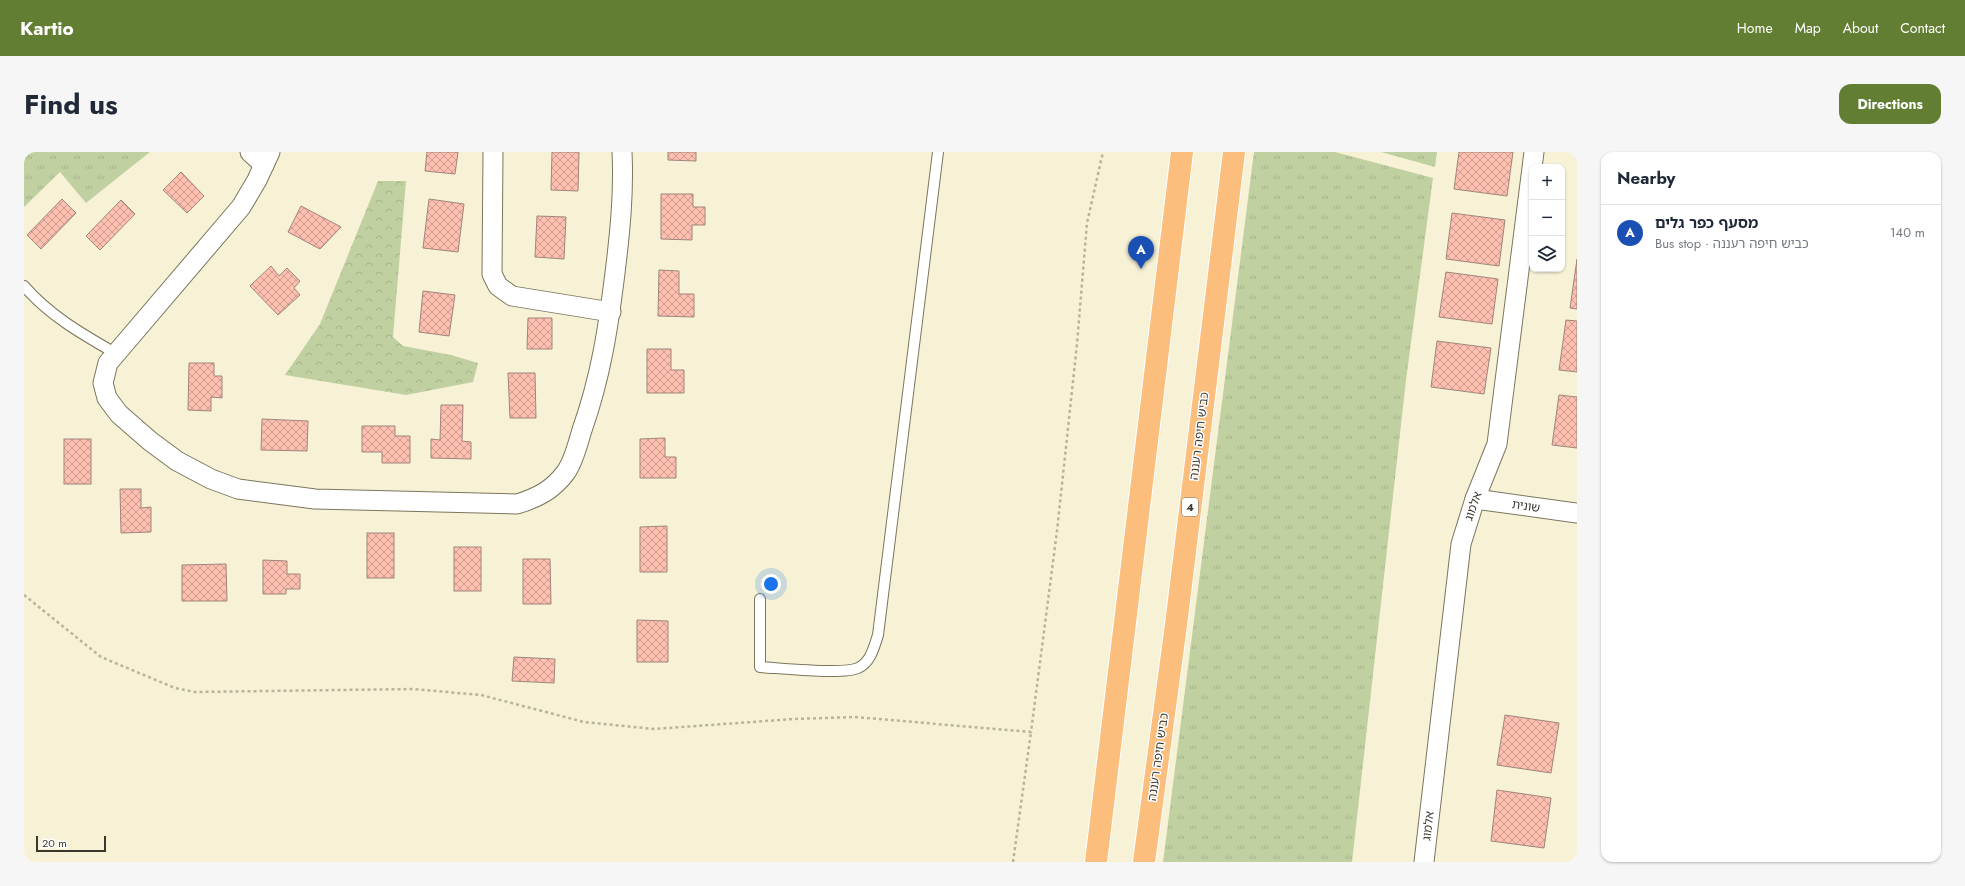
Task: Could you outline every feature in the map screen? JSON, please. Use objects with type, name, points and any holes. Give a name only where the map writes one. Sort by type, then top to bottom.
[{"type":"highway","points":[[1096,862],[1182,152]]},
{"type":"highway","name":"כביש חיפה רעננה","points":[[1144,862],[1175,633],[1234,152]]},
{"type":"street","points":[[250,152],[267,159],[241,207],[108,363],[103,383],[107,398],[119,414],[150,441],[177,461],[211,479],[238,489],[315,499],[516,504],[535,499],[553,487],[567,471],[592,400],[602,363],[611,312],[622,220],[622,152]]},
{"type":"street","points":[[493,152],[492,274],[498,286],[512,296],[611,312]]},
{"type":"street","name":"אלמוג","points":[[1424,862],[1461,544],[1475,499],[1498,444],[1534,152]]},
{"type":"street","name":"שונית","points":[[1475,499],[1577,513]]},
{"type":"lane","points":[[760,600],[760,667],[843,671],[858,668],[870,657],[878,635],[938,152]]},
{"type":"lane","points":[[24,286],[38,302],[62,322],[115,353]]},
{"type":"path","points":[[1013,862],[1057,532],[1077,344],[1087,223],[1103,152]]},
{"type":"path","points":[[24,595],[101,658],[175,688],[195,692],[413,689],[481,695],[584,722],[654,729],[794,719],[854,717],[1030,732]]},
{"type":"green space","points":[[24,152],[150,152],[86,203],[60,172],[24,207]]},
{"type":"green space","points":[[1254,152],[1335,152],[1433,178],[1406,380],[1352,862],[1163,862]]},
{"type":"green space","points":[[1381,152],[1437,152],[1435,167]]},
{"type":"green space","points":[[378,181],[406,181],[393,337],[403,346],[451,355],[478,363],[473,382],[406,395],[285,375],[320,324]]},
{"type":"building","points":[[427,152],[458,152],[455,174],[425,171]]},
{"type":"building","points":[[552,152],[579,152],[578,191],[551,190]]},
{"type":"building","points":[[668,152],[696,152],[696,161],[668,160]]},
{"type":"building","points":[[1459,152],[1513,152],[1507,196],[1454,189]]},
{"type":"building","points":[[181,172],[204,196],[187,213],[163,190]]},
{"type":"building","points":[[661,194],[693,194],[693,207],[705,207],[705,225],[692,225],[692,240],[661,239]]},
{"type":"building","points":[[62,199],[76,213],[41,249],[27,235]]},
{"type":"building","points":[[429,199],[464,204],[458,252],[423,248]]},
{"type":"building","points":[[121,200],[135,214],[100,250],[86,236]]},
{"type":"building","points":[[301,206],[341,227],[320,249],[288,232]]},
{"type":"building","points":[[1452,213],[1505,220],[1499,266],[1446,259]]},
{"type":"building","points":[[537,216],[566,217],[564,259],[535,257]]},
{"type":"building","points":[[1577,259],[1577,309],[1570,308]]},
{"type":"building","points":[[271,266],[279,276],[287,268],[300,281],[294,288],[300,295],[278,315],[250,286]]},
{"type":"building","points":[[659,270],[679,271],[679,294],[694,294],[694,317],[658,316]]},
{"type":"building","points":[[1446,272],[1498,279],[1492,324],[1439,317]]},
{"type":"building","points":[[423,291],[455,295],[449,336],[419,332]]},
{"type":"building","points":[[528,318],[552,318],[552,349],[527,349]]},
{"type":"building","points":[[1566,320],[1577,321],[1577,372],[1559,370]]},
{"type":"building","points":[[1437,341],[1491,348],[1484,394],[1431,387]]},
{"type":"building","points":[[647,349],[671,349],[671,370],[684,370],[684,393],[647,393]]},
{"type":"building","points":[[189,363],[214,363],[214,376],[222,376],[222,398],[211,397],[211,411],[188,410]]},
{"type":"building","points":[[508,373],[535,373],[536,418],[510,418]]},
{"type":"building","points":[[1559,395],[1577,397],[1577,448],[1552,445]]},
{"type":"building","points":[[441,405],[463,405],[462,441],[471,442],[471,459],[431,458],[431,439],[440,440]]},
{"type":"building","points":[[262,419],[308,421],[307,451],[261,450]]},
{"type":"building","points":[[362,426],[395,426],[395,436],[410,436],[410,463],[382,463],[382,452],[362,452]]},
{"type":"building","points":[[665,438],[665,457],[676,457],[676,478],[640,478],[640,439]]},
{"type":"building","points":[[64,439],[91,439],[91,484],[64,484]]},
{"type":"building","points":[[120,489],[141,489],[141,508],[151,507],[151,532],[121,533]]},
{"type":"building","points":[[667,526],[667,572],[640,572],[640,527]]},
{"type":"building","points":[[367,533],[394,533],[394,578],[367,578]]},
{"type":"building","points":[[454,547],[481,547],[481,591],[454,591]]},
{"type":"building","points":[[523,559],[550,559],[551,604],[523,604]]},
{"type":"building","points":[[263,560],[287,561],[287,574],[300,574],[300,589],[286,589],[286,594],[263,594]]},
{"type":"building","points":[[226,564],[227,601],[182,601],[182,565]]},
{"type":"building","points":[[637,620],[668,621],[668,662],[637,662]]},
{"type":"building","points":[[514,657],[555,659],[554,683],[512,681]]},
{"type":"building","points":[[1505,715],[1559,723],[1551,773],[1497,765]]},
{"type":"building","points":[[1497,790],[1551,798],[1544,848],[1491,841]]},
{"type":"place","name":"מסעף כפר גלים","points":[[1141,269]]}]
